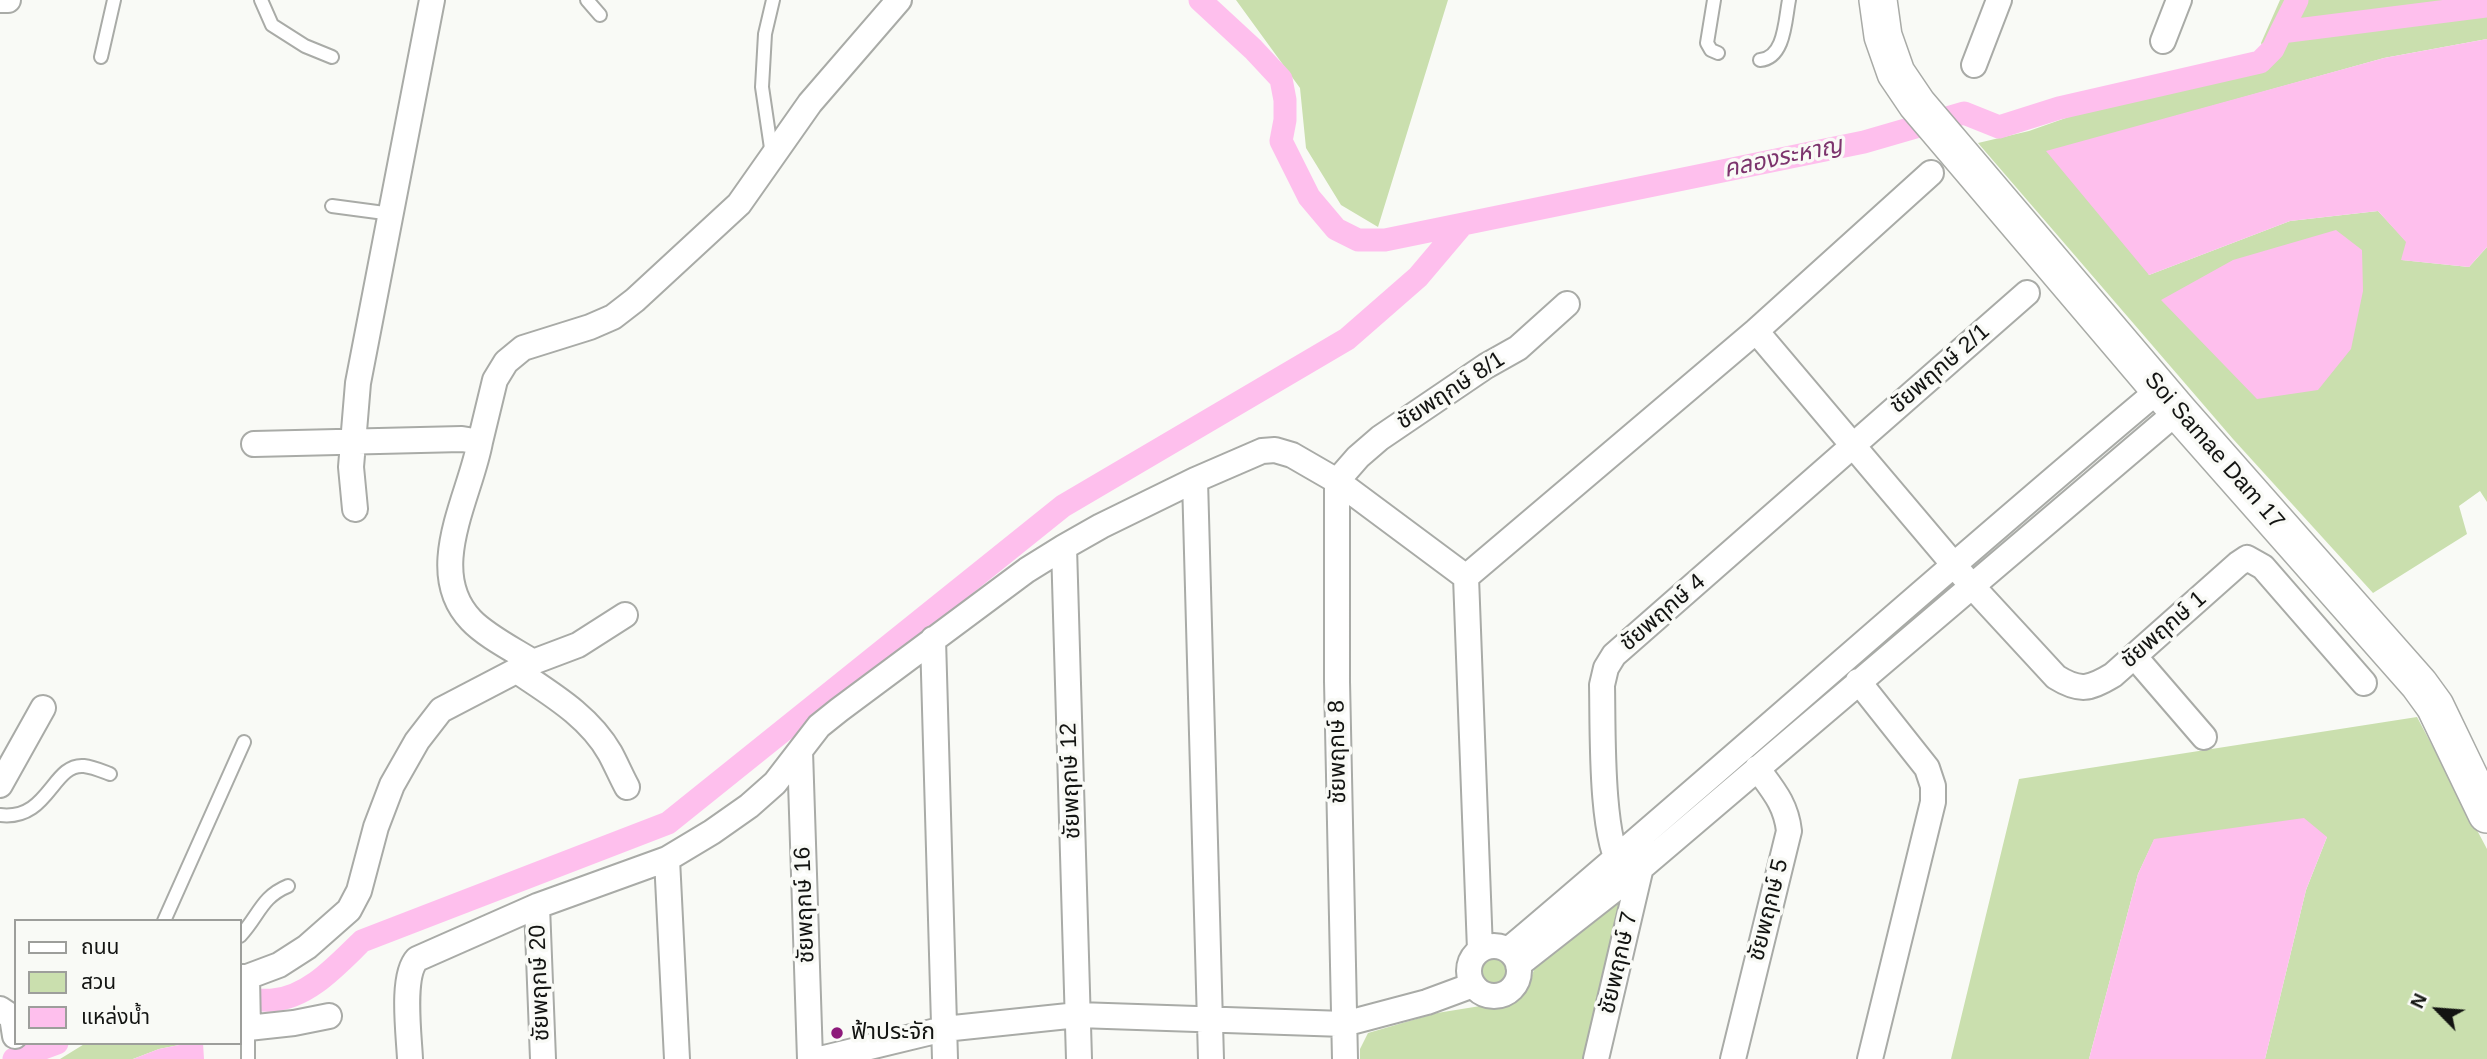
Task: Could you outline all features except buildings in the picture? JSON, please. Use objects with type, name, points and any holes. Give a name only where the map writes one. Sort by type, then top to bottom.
[{"type":"street","points":[[0,0],[8,0]]},
{"type":"street","points":[[355,509],[351,467],[358,383],[432,0]]},
{"type":"street","points":[[627,787],[609,751],[582,718],[472,622],[456,602],[450,579],[452,544],[495,380],[506,362],[523,348],[613,317],[739,204],[810,103],[899,0]]},
{"type":"street","name":"Soi Samae Dam 17","points":[[1878,0],[1883,36],[1896,73],[1917,104],[1945,162],[2169,400],[2419,684],[2435,706],[2487,814]]},
{"type":"street","points":[[1974,65],[1999,0]]},
{"type":"street","points":[[2163,41],[2179,0]]},
{"type":"street","points":[[1466,578],[1756,331],[1945,162]]},
{"type":"street","name":"ชัยพฤกษ์ 2/1","points":[[1853,446],[2026,293]]},
{"type":"street","name":"ชัยพฤกษ์ 8/1","points":[[1337,481],[1357,457],[1380,438],[1486,366],[1518,348],[1567,304]]},
{"type":"street","name":"ชัยพฤกษ์ 1","points":[[1756,331],[1971,585],[2056,677],[2067,684],[2084,688],[2096,685],[2135,657],[2247,558],[2263,567],[2364,683]]},
{"type":"street","points":[[1513,957],[1757,768],[1858,681],[1955,565],[2029,499],[2169,400]]},
{"type":"street","points":[[1628,868],[1788,706],[1904,626],[1971,585],[2048,520],[2169,400]]},
{"type":"street","points":[[254,444],[462,439],[480,442]]},
{"type":"street","name":"ชัยพฤกษ์ 4","points":[[1628,868],[1606,811],[1602,685],[1606,668],[1614,655],[1853,446]]},
{"type":"street","points":[[410,1059],[408,981],[411,965],[425,954],[537,906],[667,859],[741,813],[775,783],[819,726],[1027,570],[1101,526],[1195,480],[1262,452],[1275,450],[1292,455],[1337,481],[1466,578]]},
{"type":"street","points":[[1195,480],[1211,1059]]},
{"type":"street","name":"ชัยพฤกษ์ 8","points":[[1337,481],[1337,668],[1345,1059]]},
{"type":"street","points":[[2029,499],[2048,520]]},
{"type":"street","name":"ชัยพฤกษ์ 12","points":[[1064,547],[1079,1059]]},
{"type":"street","points":[[1466,578],[1480,950]]},
{"type":"street","points":[[329,1016],[248,1028],[243,977],[279,965],[307,947],[349,910],[359,891],[376,827],[393,785],[417,741],[441,710],[525,667],[578,645],[625,615]]},
{"type":"street","points":[[933,639],[945,1059]]},
{"type":"street","points":[[2135,657],[2204,737]]},
{"type":"street","points":[[1858,681],[1927,768],[1933,786],[1933,802],[1870,1059]]},
{"type":"street","points":[[1788,706],[1804,727]]},
{"type":"street","points":[[0,785],[43,708]]},
{"type":"street","name":"ชัยพฤกษ์ 16","points":[[800,751],[810,1059]]},
{"type":"street","name":"ชัยพฤกษ์ 5","points":[[1733,1059],[1789,831],[1787,814],[1781,802],[1757,768]]},
{"type":"street","points":[[667,859],[677,1059]]},
{"type":"street","name":"ชัยพฤกษ์ 7","points":[[1597,1059],[1628,868]]},
{"type":"street","name":"ชัยพฤกษ์ 20","points":[[537,906],[542,1059]]},
{"type":"street","points":[[1499,946],[1513,957],[1516,982],[1504,993],[1487,995],[1473,985],[1469,970],[1474,955],[1480,950],[1499,946]]},
{"type":"street","points":[[820,1059],[944,1029],[1078,1014],[1344,1024],[1427,1002],[1473,985]]},
{"type":"street","points":[[0,1009],[12,1017],[14,1030]]},
{"type":"lane","points":[[101,57],[114,0]]},
{"type":"lane","points":[[261,0],[272,25],[278,30],[305,47],[332,57]]},
{"type":"lane","points":[[587,0],[600,15]]},
{"type":"lane","points":[[772,159],[762,87],[765,34],[773,0]]},
{"type":"lane","points":[[1714,0],[1707,43],[1711,50],[1718,53]]},
{"type":"lane","points":[[1760,60],[1769,60],[1775,54],[1784,30],[1789,0]]},
{"type":"lane","points":[[332,206],[391,214]]},
{"type":"lane","points":[[165,919],[244,742]]},
{"type":"lane","points":[[0,815],[17,816],[29,811],[45,798],[62,775],[75,767],[85,766],[110,774]]},
{"type":"lane","points":[[242,934],[252,924],[266,899],[288,886]]},
{"type":"lane","points":[[248,1028],[248,1059]]},
{"type":"green space","points":[[1236,0],[1448,0],[1378,227],[1341,205],[1306,148],[1300,88]]},
{"type":"green space","points":[[2280,0],[2487,0],[2487,39],[2384,58],[2097,138],[2149,275],[2290,221],[2378,211],[2407,242],[2402,260],[2469,267],[2487,247],[2487,502],[2480,491],[2459,506],[2467,534],[2373,593],[2233,439],[1978,143],[2029,131],[2077,114],[2269,69],[2261,43]]},
{"type":"green space","points":[[2417,717],[2487,849],[2487,1059],[2265,1059],[2306,890],[2327,837],[2230,830],[2154,840],[2138,874],[2089,1059],[1951,1059],[2019,779]]},
{"type":"green space","points":[[1625,893],[1588,1059],[1360,1059],[1360,1049],[1368,1033],[1437,1013],[1499,1003],[1531,978],[1538,959]]},
{"type":"green space","points":[[1495,954],[1506,959],[1511,970],[1506,981],[1495,986],[1484,981],[1479,970],[1484,959]]},
{"type":"green space","points":[[83,1045],[179,1045],[133,1059],[60,1059]]},
{"type":"water","points":[[2487,39],[2487,247],[2469,267],[2401,260],[2406,242],[2378,211],[2290,221],[2149,275],[2046,151],[2384,58]]},
{"type":"water","points":[[2336,230],[2362,250],[2363,291],[2351,349],[2318,390],[2257,399],[2161,300],[2233,260]]},
{"type":"water","points":[[2304,818],[2327,837],[2306,890],[2265,1059],[2089,1059],[2138,874],[2154,839]]},
{"type":"water","points":[[179,1045],[203,1045],[204,1059],[133,1059]]},
{"type":"waterway","name":"คลองระหาญ","points":[[1200,0],[1281,79],[1285,100],[1281,141],[1309,197],[1336,229],[1358,240],[1385,240],[1864,142],[1964,113],[1999,127],[2059,108],[2260,62],[2273,49],[2281,32],[2487,6]]},
{"type":"waterway","points":[[2281,32],[2297,0]]},
{"type":"waterway","points":[[242,999],[273,1000],[299,993],[322,978],[362,941],[668,823],[1063,506],[1347,339],[1418,277],[1462,225]]},
{"type":"waterway","points":[[14,1059],[52,1045]]},
{"type":"place","name":"ฟ้าประจัก","points":[[837,1033]]}]
